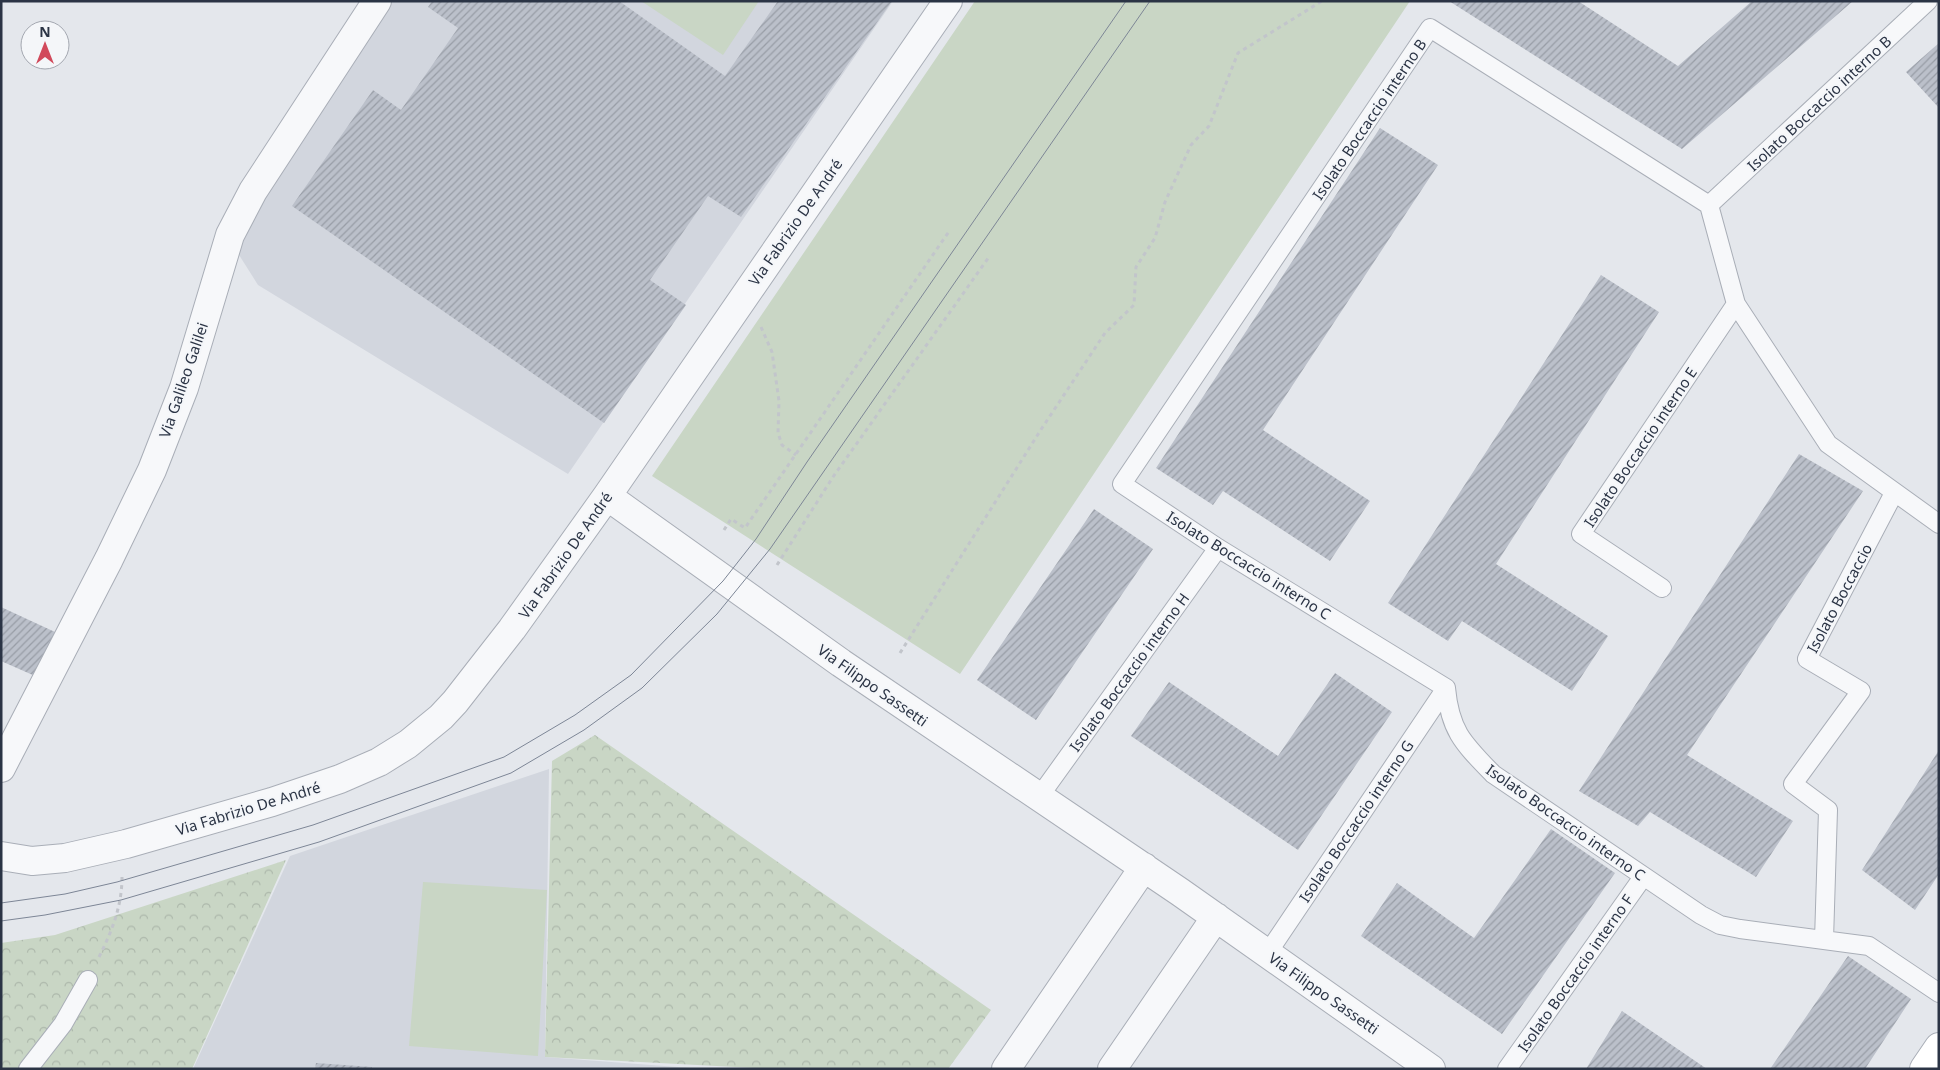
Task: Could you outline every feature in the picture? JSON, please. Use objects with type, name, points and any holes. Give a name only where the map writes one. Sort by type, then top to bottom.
[{"type":"street","name":"Via Galileo Galilei","points":[[1,768],[109,559],[152,470],[184,388],[230,235],[253,191],[376,1]]},
{"type":"street","name":"Via Fabrizio De André","points":[[1,856],[20,860],[48,860],[126,844],[249,809],[340,779],[394,753],[426,730],[455,702],[512,629],[607,496],[948,1]]},
{"type":"street","name":"Via Filippo Sassetti","points":[[607,496],[849,669],[1216,917],[1431,1069]]},
{"type":"street","points":[[1006,1069],[1144,868]]},
{"type":"street","points":[[1112,1069],[1216,917]]},
{"type":"street","points":[[1924,1069],[1939,1047]]},
{"type":"lane","name":"Isolato Boccaccio interno B","points":[[1122,484],[1430,28],[1709,205],[1928,1]]},
{"type":"lane","points":[[1709,205],[1736,304],[1828,444],[1939,524]]},
{"type":"lane","name":"Isolato Boccaccio interno E","points":[[1662,588],[1581,534],[1736,304]]},
{"type":"lane","name":"Isolato Boccaccio interno C","points":[[1122,484],[1218,548],[1446,688],[1452,724],[1466,745],[1493,774],[1701,915],[1720,924],[1740,929],[1869,946],[1939,993]]},
{"type":"lane","name":"Isolato Boccaccio","points":[[1824,940],[1828,810],[1793,784],[1861,691],[1807,659],[1894,493]]},
{"type":"lane","name":"Isolato Boccaccio interno H","points":[[1039,797],[1218,548]]},
{"type":"lane","name":"Isolato Boccaccio interno G","points":[[1267,954],[1446,688]]},
{"type":"lane","name":"Isolato Boccaccio interno F","points":[[1507,1069],[1643,877]]},
{"type":"lane","points":[[28,1069],[63,1024],[88,980]]},
{"type":"path","points":[[900,653],[1105,333],[1134,305],[1136,267],[1155,238],[1165,202],[1191,145],[1208,126],[1238,53],[1322,1]]},
{"type":"path","points":[[724,530],[731,519],[745,528],[950,230]]},
{"type":"path","points":[[777,565],[833,478],[989,257]]},
{"type":"path","points":[[757,319],[772,352],[779,401],[778,432],[782,445],[796,455]]},
{"type":"path","points":[[88,980],[113,929],[121,900],[122,870]]},
{"type":"shaded area","points":[[390,1],[893,1],[568,474],[258,285],[234,247],[255,204],[371,36]]},
{"type":"shaded area","points":[[549,769],[545,1057],[704,1069],[193,1069],[290,856]]},
{"type":"green space","points":[[641,1],[759,1],[723,55]]},
{"type":"green space","points":[[975,1],[1410,1],[960,674],[652,476]]},
{"type":"green space","points":[[595,735],[991,1010],[948,1069],[776,1069],[545,1057],[552,761]]},
{"type":"green space","points":[[286,860],[192,1069],[1,1069],[1,943],[55,935]]},
{"type":"green space","points":[[423,882],[547,890],[538,1056],[409,1046]]},
{"type":"building","points":[[432,1],[619,1],[725,76],[778,1],[892,1],[741,217],[708,196],[650,280],[686,305],[604,423],[292,206],[373,90],[401,110],[458,28],[428,7]]},
{"type":"building","points":[[1449,1],[1578,1],[1678,66],[1752,1],[1853,1],[1682,149]]},
{"type":"building","points":[[1939,43],[1939,108],[1906,72]]},
{"type":"building","points":[[1380,128],[1438,165],[1263,430],[1370,501],[1330,561],[1223,491],[1213,505],[1156,468]]},
{"type":"building","points":[[1601,275],[1659,312],[1496,564],[1608,636],[1572,691],[1462,621],[1448,641],[1388,603]]},
{"type":"building","points":[[1799,454],[1863,491],[1687,755],[1793,821],[1756,877],[1650,812],[1638,826],[1579,791]]},
{"type":"building","points":[[1094,509],[1153,549],[1036,720],[977,680]]},
{"type":"building","points":[[1,607],[55,632],[35,676],[1,661]]},
{"type":"building","points":[[1335,673],[1392,712],[1298,850],[1131,736],[1169,682],[1278,756]]},
{"type":"building","points":[[1939,750],[1939,874],[1915,910],[1862,870]]},
{"type":"building","points":[[1551,829],[1615,873],[1502,1034],[1361,936],[1397,883],[1474,938]]},
{"type":"building","points":[[1848,956],[1911,999],[1865,1069],[1770,1069]]},
{"type":"building","points":[[1622,1011],[1707,1069],[1586,1069]]},
{"type":"building","points":[[316,1063],[372,1067],[372,1069],[315,1069]]},
{"type":"tram line","points":[[1,903],[65,894],[117,882],[313,825],[504,757],[575,715],[631,675],[723,581],[756,539],[807,462],[1126,1]]},
{"type":"tram line","points":[[1,921],[45,915],[121,900],[319,842],[511,773],[584,730],[642,688],[717,614],[770,549],[1150,1]]}]
